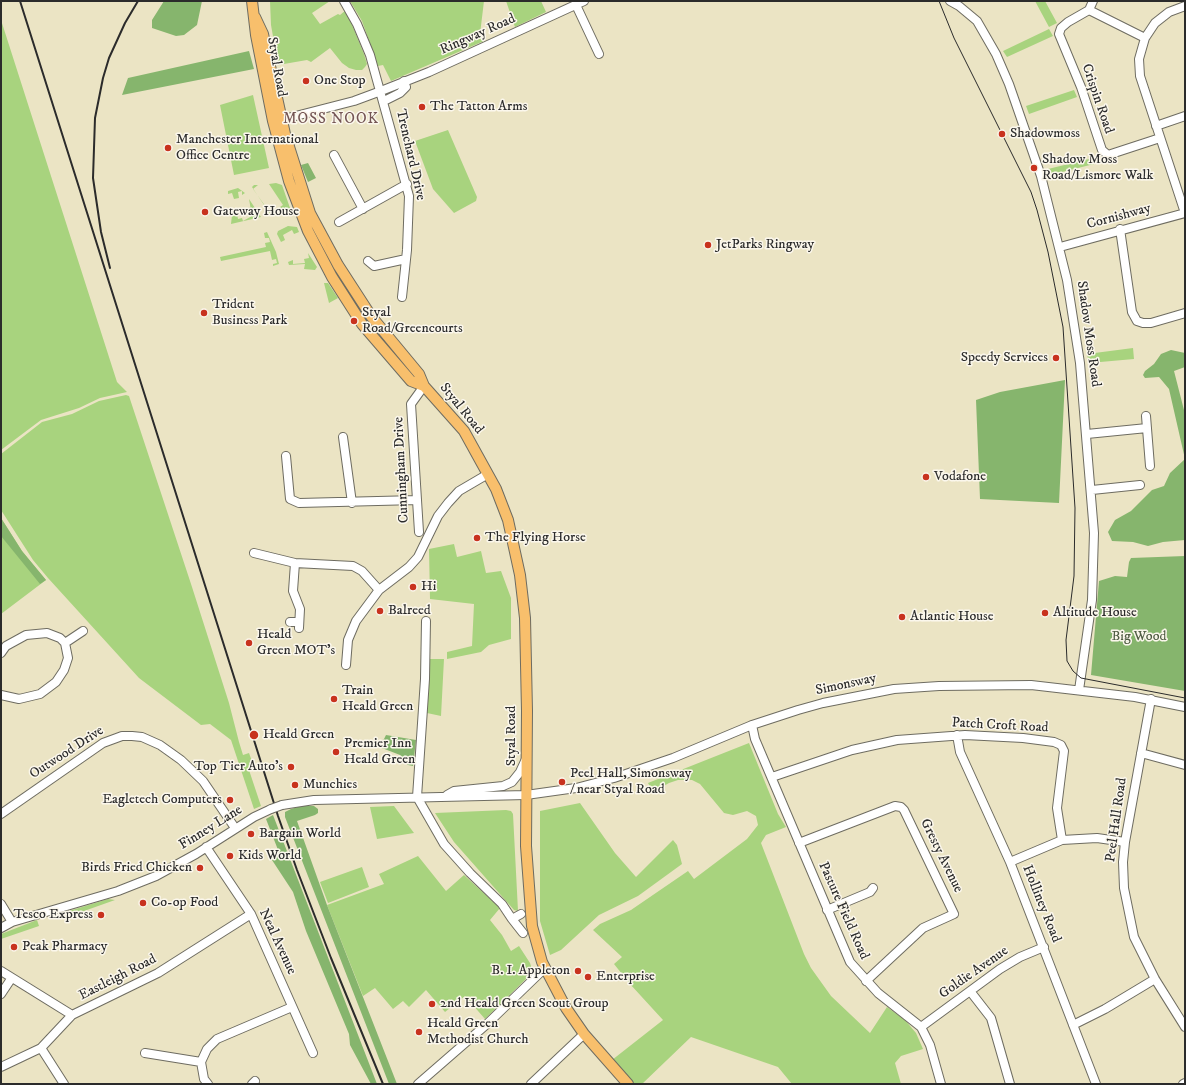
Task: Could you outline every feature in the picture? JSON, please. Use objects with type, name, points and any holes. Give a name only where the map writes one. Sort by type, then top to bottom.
[{"type":"main road","name":"Styal Road","points":[[252,1],[254,17],[263,34],[278,120],[304,198],[329,250],[371,316],[419,374],[424,386],[464,431],[496,490],[508,520],[520,575],[525,618],[526,872],[532,926],[545,968],[566,1008],[584,1034],[628,1084]]},
{"type":"street","name":"Trenchard Drive","points":[[344,1],[366,43],[384,101],[406,184],[410,206],[402,297]]},
{"type":"street","name":"Shadow Moss Road","points":[[950,1],[961,3],[977,21],[996,54],[1010,84],[1033,148],[1060,247],[1077,337],[1092,490],[1094,533],[1092,600],[1079,690]]},
{"type":"street","points":[[1093,1],[1089,10],[1145,38]]},
{"type":"street","name":"Ringway Road","points":[[278,120],[354,101],[381,91],[580,3]]},
{"type":"street","points":[[580,3],[599,54]]},
{"type":"street","points":[[1185,6],[1169,12],[1155,23],[1145,38],[1139,59],[1140,76],[1185,213]]},
{"type":"street","name":"Crispin Road","points":[[1089,10],[1064,25],[1059,34],[1081,86],[1102,150],[1108,155],[1160,138]]},
{"type":"street","points":[[384,101],[400,93],[406,87],[404,82]]},
{"type":"street","points":[[1156,126],[1185,116]]},
{"type":"street","points":[[334,155],[363,208]]},
{"type":"street","points":[[339,222],[406,184]]},
{"type":"street","name":"Cornishway","points":[[1060,247],[1120,229],[1185,213]]},
{"type":"street","points":[[1120,229],[1132,312],[1137,321],[1151,323],[1185,313]]},
{"type":"street","points":[[368,261],[374,266],[406,260]]},
{"type":"street","name":"Cunningham Drive","points":[[419,532],[411,404],[424,386]]},
{"type":"street","points":[[1146,416],[1150,466]]},
{"type":"street","points":[[1087,434],[1147,428]]},
{"type":"street","points":[[343,437],[352,503]]},
{"type":"street","points":[[286,456],[290,499],[298,503],[352,503],[417,500]]},
{"type":"street","points":[[346,665],[346,651],[350,632],[356,621],[379,590],[409,567],[418,557],[438,516],[459,491],[488,474]]},
{"type":"street","points":[[1092,490],[1140,485]]},
{"type":"street","points":[[254,553],[295,563],[353,566],[362,571],[379,590]]},
{"type":"street","points":[[295,563],[293,591],[300,609],[296,624]]},
{"type":"street","points":[[426,621],[425,678],[417,797],[444,844],[470,873],[502,904],[523,933]]},
{"type":"street","points":[[65,643],[82,631]]},
{"type":"street","points":[[1,653],[14,640],[36,633],[55,635],[65,643],[68,651],[66,664],[56,682],[46,691],[26,698],[13,699],[1,695]]},
{"type":"street","name":"Simonsway","points":[[526,795],[576,788],[614,778],[673,758],[752,725],[823,703],[894,689],[1006,684],[1079,690],[1150,699],[1185,707]]},
{"type":"street","name":"Peel Hall Road","points":[[1150,699],[1125,842],[1124,888],[1134,937],[1155,979],[1185,1026]]},
{"type":"street","name":"Pasture Field Road","points":[[752,725],[755,739],[850,962],[878,993],[921,1027],[930,1045],[941,1084]]},
{"type":"street","name":"Patch Croft Road","points":[[772,777],[852,750],[897,740],[957,735],[1023,738],[1054,742],[1061,745],[1064,751],[1057,808],[1062,840]]},
{"type":"street","name":"Holliney Road","points":[[957,735],[960,752],[1010,862],[1096,1084]]},
{"type":"street","name":"Outwood Drive","points":[[1,814],[103,743],[122,736],[132,736],[142,737],[160,745],[182,760],[203,781],[235,828]]},
{"type":"street","points":[[1141,753],[1185,765]]},
{"type":"street","name":"Finney Lane","points":[[444,796],[454,791],[503,786],[512,782],[526,759]]},
{"type":"street","name":"Finney Lane","points":[[1,928],[12,922],[118,891],[165,871],[235,828],[271,809],[282,805],[314,800],[526,795]]},
{"type":"street","name":"Gresty Avenue","points":[[799,843],[894,806],[901,807],[907,817],[954,914],[923,928],[866,981]]},
{"type":"street","points":[[1010,862],[1062,840],[1097,838],[1125,842]]},
{"type":"street","name":"Neal Avenue","points":[[206,847],[250,914],[313,1053]]},
{"type":"street","points":[[827,910],[870,892],[874,888]]},
{"type":"street","points":[[1,904],[12,922]]},
{"type":"street","name":"Eastleigh Road","points":[[1,1067],[41,1048],[72,1015],[158,973],[250,914]]},
{"type":"street","points":[[512,919],[521,914]]},
{"type":"street","name":"Goldie Avenue","points":[[921,1027],[1020,957],[1044,947]]},
{"type":"street","points":[[418,1084],[487,1024],[545,968]]},
{"type":"street","points":[[1,971],[11,979],[72,1015]]},
{"type":"street","points":[[1,994],[11,979]]},
{"type":"street","points":[[1073,1024],[1105,1009],[1155,979]]},
{"type":"street","points":[[970,991],[991,1018],[1010,1084]]},
{"type":"street","points":[[208,1084],[204,1080],[201,1062],[207,1049],[217,1039],[292,1007]]},
{"type":"street","points":[[532,1084],[584,1034]]},
{"type":"street","points":[[41,1048],[64,1084]]},
{"type":"street","points":[[145,1053],[201,1062]]},
{"type":"green space","points":[[164,1],[202,1],[197,25],[184,35],[176,36],[152,28],[152,20]]},
{"type":"green space","points":[[270,1],[330,1],[312,13],[320,24],[338,14],[340,15],[346,10],[364,54],[367,64],[365,67],[362,70],[349,68],[342,63],[330,48],[311,62],[307,60],[278,65],[271,25]]},
{"type":"green space","points":[[350,1],[484,1],[480,34],[484,41],[391,81],[383,65],[378,66],[362,21]]},
{"type":"green space","points":[[506,1],[541,1],[546,12],[515,27]]},
{"type":"green space","points":[[1035,1],[1045,1],[1057,23],[1049,27]]},
{"type":"green space","points":[[1,20],[117,382],[127,392],[100,398],[79,408],[41,420],[1,450]]},
{"type":"green space","points":[[1049,29],[1053,36],[1007,57],[1003,51]]},
{"type":"green space","points":[[249,51],[254,69],[122,95],[128,78]]},
{"type":"green space","points":[[1074,90],[1077,97],[1029,114],[1026,106]]},
{"type":"green space","points":[[253,95],[269,168],[234,175],[220,105]]},
{"type":"green space","points":[[448,130],[477,197],[476,201],[454,213],[433,189],[415,141]]},
{"type":"green space","points":[[1097,157],[1098,163],[1050,175],[1048,169]]},
{"type":"green space","points":[[308,163],[316,178],[308,182],[301,165]]},
{"type":"green space","points":[[276,183],[282,185],[290,208],[284,214],[276,216],[270,214],[258,195],[271,214],[275,211],[278,215],[283,211],[280,207],[283,205],[269,184]]},
{"type":"green space","points":[[254,185],[258,185],[253,189],[252,187]]},
{"type":"green space","points":[[238,188],[245,193],[242,195],[242,191],[238,192],[239,198],[234,199],[232,193],[228,194],[228,191]]},
{"type":"green space","points":[[249,199],[261,217],[231,224],[232,215],[237,214],[238,219],[242,218],[243,221],[252,216]]},
{"type":"green space","points":[[288,226],[297,227],[299,232],[294,234],[292,230],[283,235],[285,240],[281,242],[277,234],[278,231]]},
{"type":"green space","points":[[267,232],[276,252],[279,264],[273,266],[273,264],[277,263],[276,259],[272,260],[270,251],[221,261],[220,257],[266,247],[265,243],[270,242],[269,238],[265,238],[264,233]]},
{"type":"green space","points":[[308,253],[317,267],[315,270],[304,269],[305,264],[289,265],[288,262],[293,260],[293,264],[305,263],[304,259],[309,258]]},
{"type":"green space","points":[[324,283],[328,283],[338,298],[329,303]]},
{"type":"green space","points":[[1133,348],[1134,359],[1089,363],[1087,354]]},
{"type":"green space","points":[[1171,350],[1185,353],[1185,367],[1174,371],[1185,414],[1185,459],[1169,389],[1159,377],[1145,378],[1143,375],[1161,354]]},
{"type":"green space","points":[[1065,380],[1059,503],[980,499],[976,400],[1000,392]]},
{"type":"green space","points":[[126,395],[129,396],[192,587],[229,703],[243,755],[249,753],[254,767],[249,770],[261,806],[254,809],[231,740],[210,724],[201,725],[139,678],[33,560],[1,510],[1,454],[42,422],[72,414],[99,401]]},
{"type":"green space","points":[[1185,459],[1185,540],[1163,542],[1148,546],[1133,542],[1112,541],[1108,532],[1115,520],[1131,511],[1152,490],[1164,486],[1170,473]]},
{"type":"green space","points":[[1,518],[22,551],[46,580],[1,614]]},
{"type":"green space","points":[[1,518],[22,551],[46,580],[40,584],[1,536]]},
{"type":"green space","points":[[454,544],[457,557],[481,551],[486,573],[501,571],[511,598],[511,639],[489,645],[481,652],[447,659],[447,652],[472,646],[474,604],[430,599],[429,549]]},
{"type":"green space","name":"Big Wood","points":[[1185,556],[1185,691],[1091,675],[1099,581],[1115,576],[1127,577],[1131,558]]},
{"type":"green space","points":[[428,659],[444,659],[441,716],[427,713]]},
{"type":"green space","points":[[386,735],[416,740],[413,766],[408,765],[400,755],[382,748],[381,745]]},
{"type":"green space","points":[[749,743],[778,814],[786,827],[766,835],[761,843],[804,954],[811,968],[831,996],[870,1033],[887,1007],[905,1020],[916,1033],[923,1049],[901,1056],[895,1063],[901,1084],[792,1084],[778,1067],[691,1037],[642,1084],[634,1084],[612,1060],[663,1020],[614,964],[622,957],[593,930],[600,924],[631,910],[688,871],[694,879],[747,839],[758,825],[756,816],[747,811],[733,815],[724,813],[700,784],[692,780],[678,780],[653,792],[648,783]]},
{"type":"green space","points":[[580,803],[615,853],[636,877],[673,840],[677,845],[682,864],[638,896],[599,915],[561,950],[550,955],[540,921],[540,811]]},
{"type":"green space","points":[[301,806],[314,806],[318,809],[318,813],[315,815],[297,821],[327,905],[397,1084],[389,1084],[285,817],[285,812]]},
{"type":"green space","points":[[394,806],[414,833],[377,839],[370,807]]},
{"type":"green space","points":[[511,811],[513,814],[518,911],[514,910],[454,842],[435,813]]},
{"type":"green space","points":[[273,815],[377,1084],[371,1084],[350,1045],[349,1034],[306,931],[293,892],[272,860],[280,855],[266,819]]},
{"type":"green space","points":[[418,856],[446,891],[464,875],[500,908],[490,920],[502,935],[511,951],[519,946],[530,963],[533,972],[485,1019],[465,996],[445,1012],[426,990],[409,1007],[403,1001],[393,1009],[375,988],[363,996],[327,905],[384,884],[379,874]]},
{"type":"green space","points":[[362,867],[369,887],[328,903],[320,882]]},
{"type":"green space","points":[[108,899],[115,900],[70,916],[69,911]]},
{"type":"green space","points":[[37,920],[39,926],[1,939],[1,934]]},
{"type":"tram line","points":[[939,1],[954,38],[1031,192],[1048,252],[1063,327],[1075,508],[1074,576],[1066,640],[1067,661],[1073,671],[1081,678],[1185,698]]},
{"type":"railway","points":[[20,1],[278,816],[331,958],[383,1084]]},
{"type":"railway","points":[[110,268],[101,232],[93,178],[95,118],[103,78],[109,58],[125,23],[138,1]]},
{"type":"place","name":"One Stop","points":[[306,81]]},
{"type":"place","name":"The Tatton Arms","points":[[422,107]]},
{"type":"place","name":"Shadowmoss","points":[[1002,134]]},
{"type":"place","name":"Manchester International Office Centre","points":[[168,148]]},
{"type":"place","name":"Shadow Moss Road/Lismore Walk","points":[[1034,168]]},
{"type":"place","name":"Gateway House","points":[[205,212]]},
{"type":"place","name":"JetParks Ringway","points":[[708,245]]},
{"type":"place","name":"Trident Business Park","points":[[204,313]]},
{"type":"place","name":"Styal Road/Greencourts","points":[[354,321]]},
{"type":"place","name":"Speedy Services","points":[[1056,358]]},
{"type":"place","name":"Vodafone","points":[[926,477]]},
{"type":"place","name":"The Flying Horse","points":[[477,538]]},
{"type":"place","name":"Hi","points":[[413,587]]},
{"type":"place","name":"Balreed","points":[[380,611]]},
{"type":"place","name":"Altitude House","points":[[1045,613]]},
{"type":"place","name":"Atlantic House","points":[[902,617]]},
{"type":"place","name":"Heald Green MOT's","points":[[249,643]]},
{"type":"place","name":"Train Heald Green","points":[[334,699]]},
{"type":"place","name":"Heald Green","points":[[254,735]]},
{"type":"place","name":"Premier Inn Heald Green","points":[[336,752]]},
{"type":"place","name":"Top Tier Auto's","points":[[291,767]]},
{"type":"place","name":"Peel Hall, Simonsway / near Styal Road","points":[[562,782]]},
{"type":"place","name":"Munchies","points":[[295,785]]},
{"type":"place","name":"Eagletech Computers","points":[[230,800]]},
{"type":"place","name":"Bargain World","points":[[251,834]]},
{"type":"place","name":"Kids World","points":[[230,856]]},
{"type":"place","name":"Birds Fried Chicken","points":[[200,868]]},
{"type":"place","name":"Co-op Food","points":[[143,903]]},
{"type":"place","name":"Tesco Express","points":[[101,915]]},
{"type":"place","name":"Peak Pharmacy","points":[[14,947]]},
{"type":"place","name":"B. I. Appleton","points":[[578,971]]},
{"type":"place","name":"Enterprise","points":[[588,977]]},
{"type":"place","name":"2nd Heald Green Scout Group","points":[[432,1004]]},
{"type":"place","name":"Heald Green Methodist Church","points":[[419,1032]]},
{"type":"district","name":"MOSS NOOK","points":[[331,120]]}]
